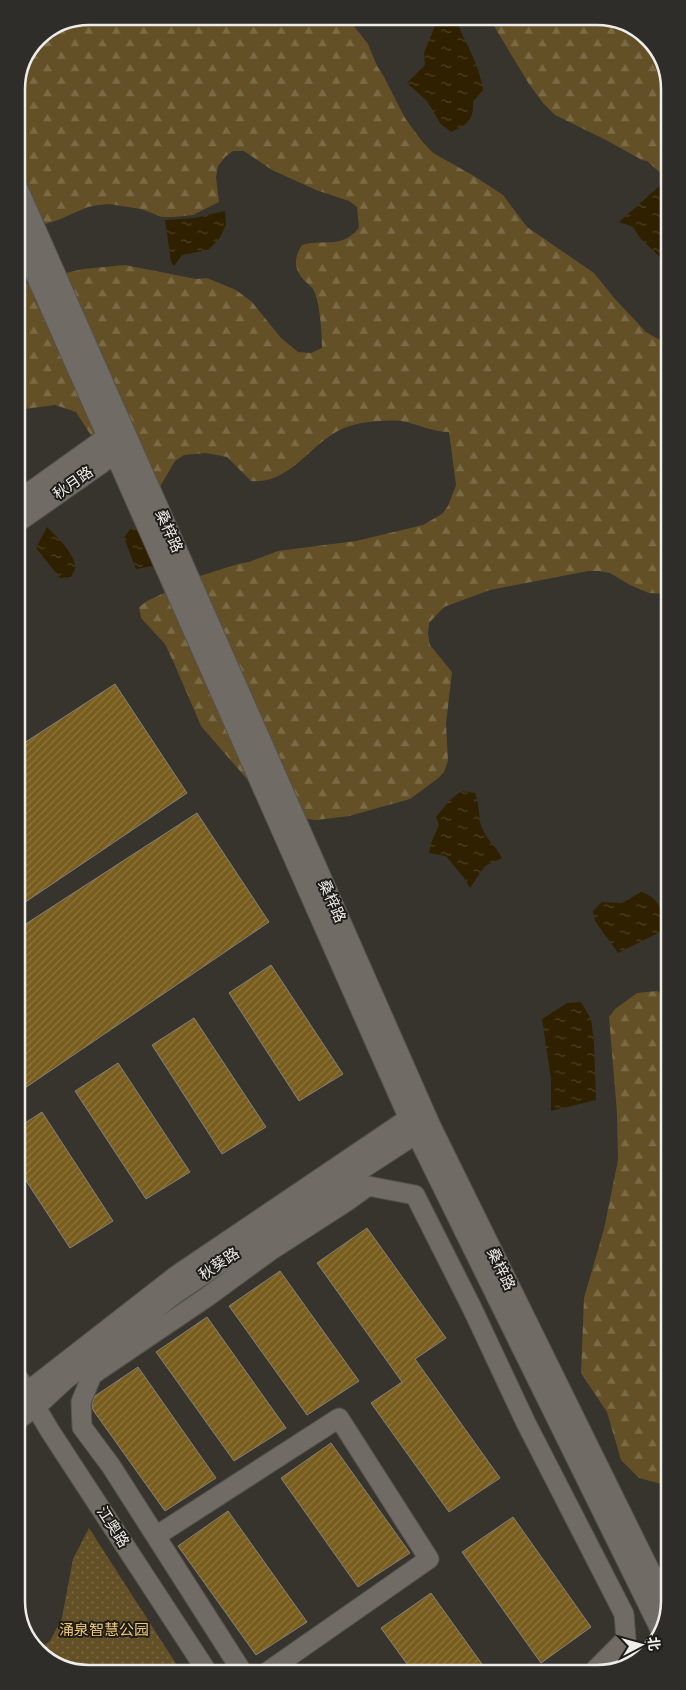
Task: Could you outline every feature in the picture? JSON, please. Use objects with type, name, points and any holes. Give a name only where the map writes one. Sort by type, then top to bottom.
[{"type":"street","name":"秋月路","points":[[25,204],[123,426],[117,445],[25,516]]},
{"type":"street","name":"桑梓路","points":[[25,251],[117,445],[420,1121],[657,1623]]},
{"type":"street","name":"秋月路","points":[[25,497],[117,445]]},
{"type":"street","name":"桑梓路","points":[[420,1121],[661,1593]]},
{"type":"street","name":"秋葵路","points":[[25,1401],[65,1380],[176,1293],[420,1121]]},
{"type":"street","points":[[239,1665],[111,1466],[82,1427],[81,1402],[92,1375],[207,1297],[270,1251],[368,1186],[415,1195],[472,1308],[526,1423],[624,1614],[626,1639],[600,1665]]},
{"type":"street","name":"江奥路","points":[[25,1403],[55,1439],[203,1665]]},
{"type":"street","name":"江奥路","points":[[25,1404],[189,1665]]},
{"type":"street","points":[[156,1536],[339,1418],[429,1559],[277,1665]]},
{"type":"green space","points":[[89,25],[353,25],[368,44],[377,66],[405,118],[433,153],[503,195],[527,227],[594,273],[646,332],[661,341],[661,594],[649,593],[630,585],[610,573],[588,571],[490,590],[444,607],[429,623],[428,634],[430,645],[452,672],[446,724],[448,761],[444,772],[410,799],[349,816],[317,820],[285,817],[253,786],[201,726],[165,644],[141,618],[139,607],[184,581],[249,562],[278,551],[356,541],[423,525],[442,514],[448,506],[456,485],[449,432],[437,431],[395,420],[356,424],[332,434],[289,470],[265,480],[251,481],[227,457],[206,453],[184,455],[175,461],[158,490],[119,479],[76,412],[55,405],[25,409],[25,284],[83,269],[125,265],[196,279],[207,278],[236,290],[252,302],[281,338],[298,352],[311,353],[322,348],[320,320],[315,293],[298,271],[296,260],[298,252],[302,245],[339,241],[352,235],[359,228],[357,207],[349,201],[316,190],[272,170],[244,151],[233,151],[218,166],[216,177],[219,202],[193,215],[162,217],[141,209],[109,204],[88,207],[58,220],[25,230],[25,84],[27,72],[38,50],[57,34],[68,28]]},
{"type":"green space","points":[[493,25],[602,25],[622,30],[636,38],[648,50],[658,68],[661,89],[661,174],[647,161],[555,115],[529,84]]},
{"type":"green space","points":[[657,991],[661,994],[661,1484],[639,1478],[621,1460],[607,1412],[581,1373],[584,1298],[604,1229],[618,1160],[617,1113],[609,1017],[615,1009],[637,993]]},
{"type":"green space","name":"涌泉智慧公园","points":[[89,1528],[177,1665],[84,1665],[64,1660],[44,1646],[50,1641],[62,1618],[73,1559]]},
{"type":"water","points":[[435,25],[459,25],[477,67],[483,90],[473,102],[471,118],[461,127],[451,132],[440,123],[427,101],[407,83],[425,65],[424,53]]},
{"type":"water","points":[[661,185],[661,258],[640,238],[633,227],[619,222]]},
{"type":"water","points":[[225,211],[226,225],[219,239],[208,250],[182,255],[174,266],[171,262],[165,220],[194,218]]},
{"type":"water","points":[[47,527],[74,561],[76,567],[71,577],[60,578],[36,548]]},
{"type":"water","points":[[130,529],[146,530],[164,564],[136,569],[124,538]]},
{"type":"water","points":[[461,791],[475,793],[482,828],[502,858],[485,866],[470,888],[446,856],[429,853],[439,825],[436,817],[449,801]]},
{"type":"water","points":[[641,892],[652,897],[661,908],[661,932],[618,953],[595,921],[593,911],[602,902],[622,903]]},
{"type":"water","points":[[581,1002],[591,1019],[594,1042],[596,1100],[551,1111],[551,1079],[542,1019],[567,1003]]},
{"type":"building","points":[[115,684],[187,793],[25,902],[25,742]]},
{"type":"building","points":[[197,813],[269,922],[25,1088],[25,924]]},
{"type":"building","points":[[271,965],[343,1074],[299,1101],[229,993]]},
{"type":"building","points":[[194,1018],[266,1127],[222,1154],[152,1045]]},
{"type":"building","points":[[118,1063],[190,1172],[146,1199],[75,1091]]},
{"type":"building","points":[[42,1112],[113,1221],[70,1248],[25,1179],[25,1123]]},
{"type":"building","points":[[367,1228],[446,1338],[415,1359],[500,1478],[449,1512],[371,1403],[402,1382],[317,1263]]},
{"type":"building","points":[[280,1271],[359,1381],[307,1415],[229,1306]]},
{"type":"building","points":[[207,1317],[286,1428],[234,1461],[156,1352]]},
{"type":"building","points":[[138,1367],[216,1478],[165,1511],[93,1410],[92,1404],[95,1396]]},
{"type":"building","points":[[331,1443],[410,1553],[358,1587],[281,1478]]},
{"type":"building","points":[[228,1511],[307,1622],[256,1655],[178,1546]]},
{"type":"building","points":[[513,1517],[591,1627],[541,1663],[462,1552]]},
{"type":"building","points":[[431,1593],[483,1665],[408,1665],[381,1628]]}]
